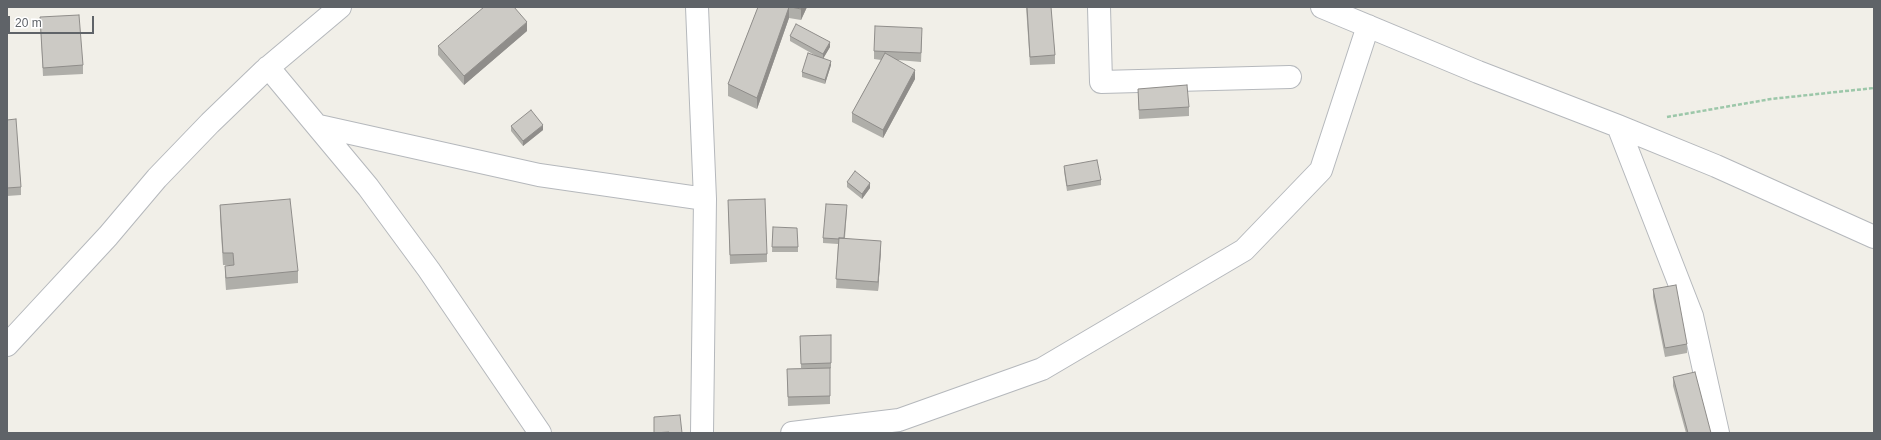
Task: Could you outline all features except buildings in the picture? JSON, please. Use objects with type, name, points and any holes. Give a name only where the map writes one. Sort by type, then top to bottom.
[{"type":"street","points":[[7,345],[108,236],[157,178],[210,123],[268,67],[340,7]]},
{"type":"street","points":[[697,7],[705,199],[702,433]]},
{"type":"street","points":[[1099,7],[1101,82],[1290,77]]},
{"type":"street","points":[[1322,7],[1478,72],[1618,126],[1716,166],[1874,237]]},
{"type":"street","points":[[792,433],[899,420],[1042,369],[1244,250],[1321,170],[1368,26]]},
{"type":"street","points":[[268,67],[319,126],[368,187],[429,270],[540,433]]},
{"type":"street","points":[[319,126],[538,175],[705,199]]},
{"type":"street","points":[[1618,126],[1692,316],[1718,433]]},
{"type":"path","points":[[1664,118],[1771,99],[1874,88]]}]
